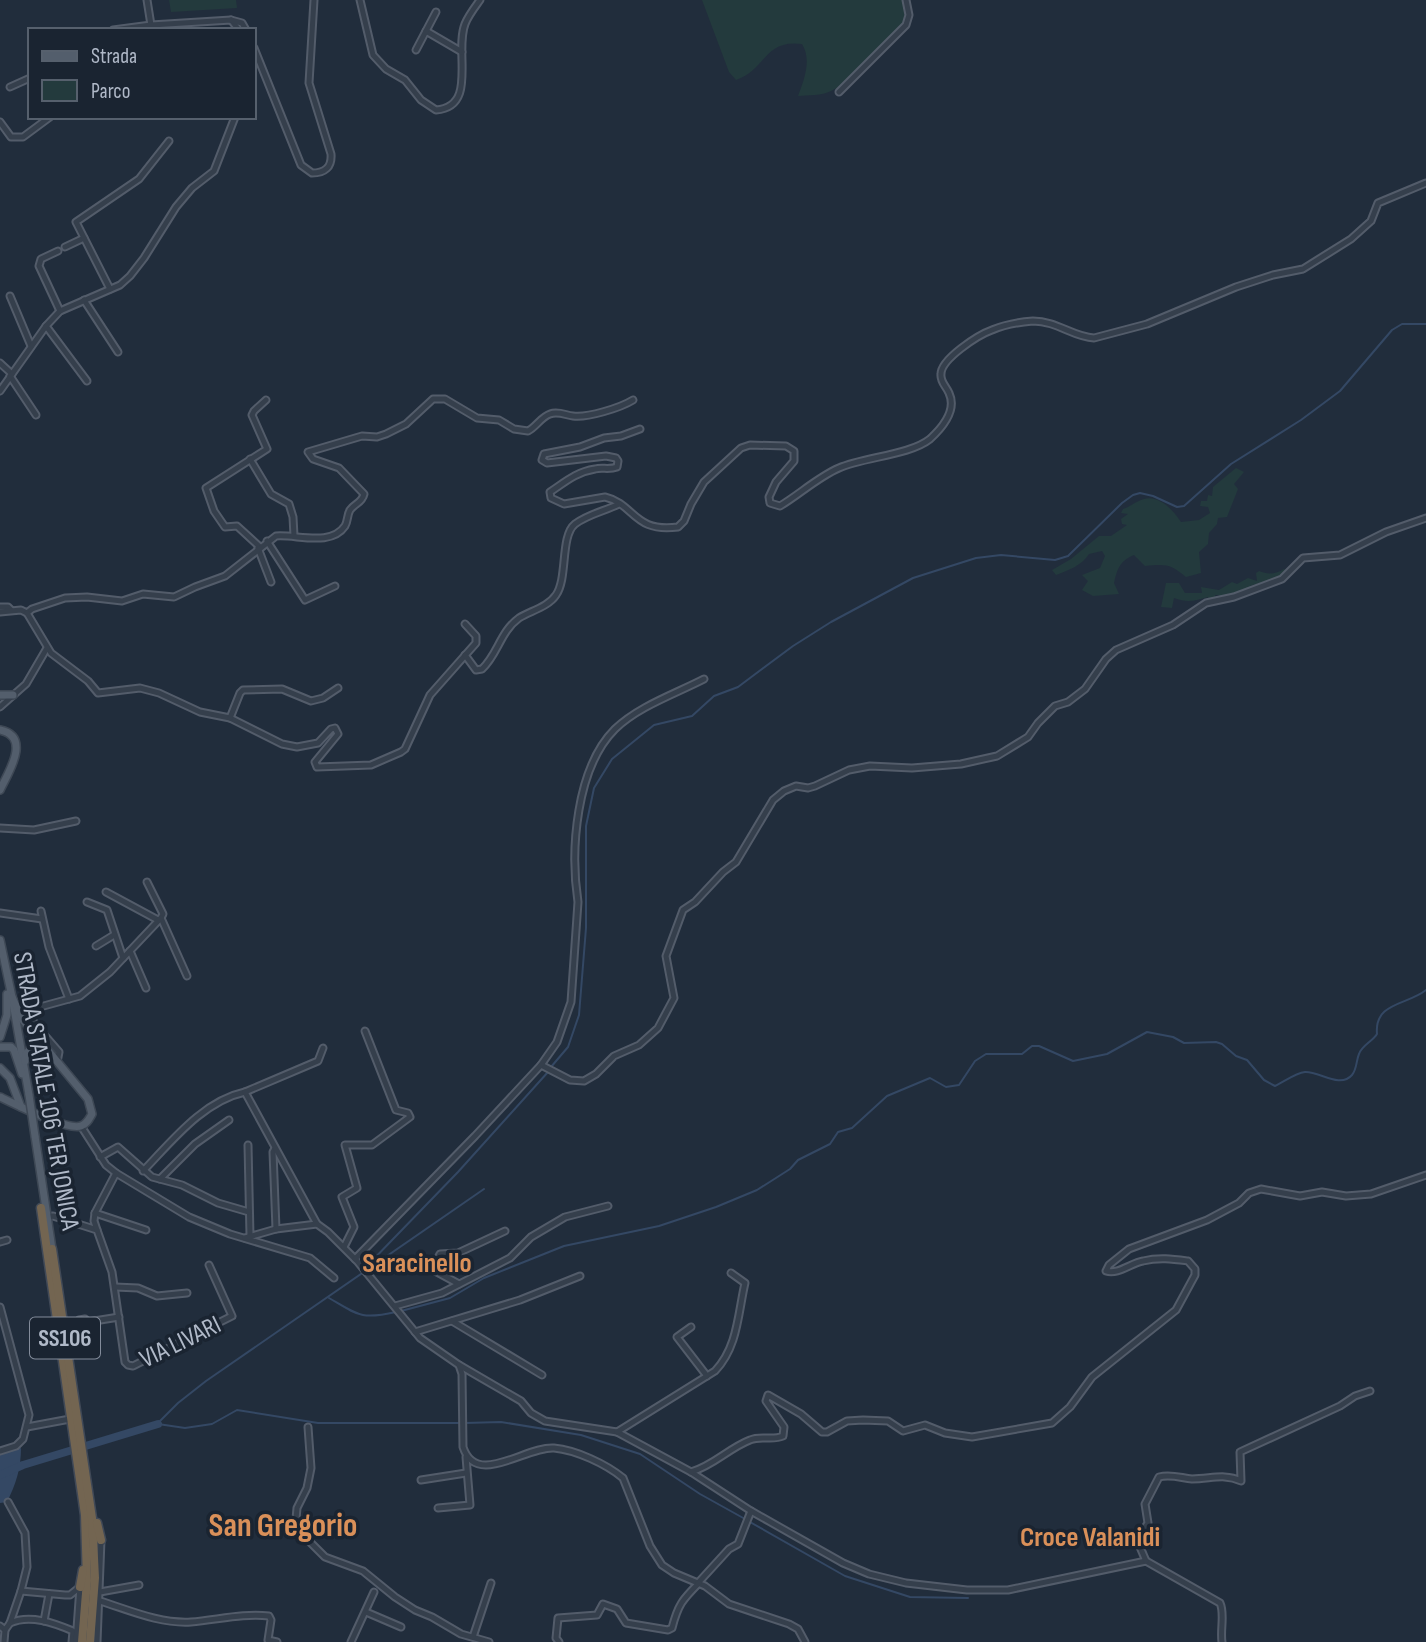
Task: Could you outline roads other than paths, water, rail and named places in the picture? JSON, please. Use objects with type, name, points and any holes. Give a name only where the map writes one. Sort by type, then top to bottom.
[{"type":"highway","name":"STRADA STATALE 106 TER JONICA","points":[[41,1208],[50,1250]]},
{"type":"highway","name":"SS106","points":[[50,1250],[84,1484],[88,1547],[82,1642]]},
{"type":"highway","name":"SS106","points":[[84,1484],[89,1493],[94,1546],[90,1642]]},
{"type":"highway","points":[[89,1493],[101,1540]]},
{"type":"highway","points":[[80,1587],[88,1547]]},
{"type":"main road","points":[[0,695],[13,695]]},
{"type":"main road","points":[[0,730],[6,731],[12,737],[17,757],[0,790]]},
{"type":"main road","name":"STRADA STATALE 106 TER JONICA","points":[[0,940],[47,1217],[50,1250]]},
{"type":"main road","name":"STRADA STATALE 106 TER JONICA","points":[[0,964],[10,995]]},
{"type":"main road","points":[[0,1037],[10,995]]},
{"type":"main road","points":[[10,995],[22,1019],[92,1106],[92,1114],[89,1120],[75,1127],[41,1116],[0,1098],[12,1087]]},
{"type":"main road","points":[[0,1047],[11,1047],[14,1050],[23,1072]]},
{"type":"main road","points":[[23,1072],[25,1058],[32,1047],[46,1049]]},
{"type":"main road","points":[[0,1068],[21,1107]]},
{"type":"main road","points":[[9,1101],[12,1087]]},
{"type":"main road","name":"STRADA STATALE 106 TER JONICA","points":[[33,1135],[41,1208]]},
{"type":"street","points":[[147,0],[151,25]]},
{"type":"street","points":[[256,53],[301,165],[312,173],[324,171],[330,166],[331,154],[309,83],[314,0]]},
{"type":"street","points":[[360,0],[373,55],[386,69],[405,80],[430,108],[445,109],[453,106],[461,96],[464,24],[480,0]]},
{"type":"street","points":[[839,92],[906,24],[909,15],[906,0]]},
{"type":"street","points":[[416,50],[436,12]]},
{"type":"street","points":[[231,20],[237,28]]},
{"type":"street","points":[[128,28],[231,20],[242,23],[245,28]]},
{"type":"street","points":[[426,31],[462,52]]},
{"type":"street","points":[[10,87],[28,79]]},
{"type":"street","points":[[0,122],[11,137],[23,137],[47,119]]},
{"type":"street","points":[[0,391],[30,346],[60,311],[120,285],[130,276],[176,207],[192,188],[214,172],[234,119]]},
{"type":"street","points":[[110,289],[76,222],[139,179],[169,141]]},
{"type":"street","points":[[640,429],[580,447],[548,452],[542,457],[547,463],[606,456],[617,458],[617,467],[595,468],[578,473],[550,492],[550,495],[564,504],[605,497],[619,504],[642,523],[667,528],[678,527],[684,522],[704,482],[738,450],[750,445],[786,446],[794,451],[794,461],[776,482],[769,497],[770,503],[780,506],[836,469],[927,441],[939,430],[951,407],[949,393],[940,375],[942,368],[953,354],[988,331],[1032,321],[1044,322],[1086,338],[1094,338],[1147,324],[1236,287],[1303,269],[1351,239],[1371,221],[1378,203],[1426,183]]},
{"type":"street","points":[[65,247],[84,238]]},
{"type":"street","points":[[58,251],[41,259],[39,266],[60,311]]},
{"type":"street","points":[[10,296],[30,346]]},
{"type":"street","points":[[84,300],[118,352]]},
{"type":"street","points":[[46,326],[87,381]]},
{"type":"street","points":[[0,363],[11,375],[36,415]]},
{"type":"street","points":[[0,612],[11,610],[27,613],[65,598],[87,597],[122,601],[143,594],[174,597],[225,576],[267,541],[279,535],[326,538],[335,535],[346,525],[353,507],[363,498],[363,491],[339,468],[313,459],[308,452],[362,436],[377,437],[386,434],[406,424],[433,399],[445,399],[477,418],[499,420],[514,429],[528,431],[548,414],[575,417],[618,407],[632,400]]},
{"type":"street","points":[[266,400],[253,415],[267,449],[206,488],[214,511],[225,527],[237,526],[259,548],[271,582]]},
{"type":"street","points":[[250,459],[271,494],[289,504],[294,536]]},
{"type":"street","points":[[464,655],[477,670],[482,669],[494,656],[500,640],[511,626],[555,597],[573,525],[585,517],[619,504]]},
{"type":"street","points":[[541,1065],[570,1080],[584,1081],[596,1074],[614,1056],[639,1045],[658,1028],[674,998],[667,956],[683,910],[695,902],[736,862],[774,800],[790,787],[815,786],[849,770],[870,766],[912,768],[961,764],[997,756],[1028,737],[1055,706],[1068,702],[1085,689],[1106,659],[1116,650],[1173,625],[1206,603],[1234,597],[1282,579],[1303,558],[1340,555],[1385,533],[1426,518]]},
{"type":"street","points":[[267,541],[305,600],[335,586]]},
{"type":"street","points":[[0,607],[8,607],[11,610]]},
{"type":"street","points":[[27,613],[51,653],[88,681],[98,693],[140,688],[200,712],[230,718],[282,744],[297,747],[318,743],[331,729],[335,729],[338,734],[315,762],[317,767],[371,765],[405,749],[430,695],[463,660],[477,639],[465,624]]},
{"type":"street","points":[[0,707],[26,684],[47,648]]},
{"type":"street","points":[[356,1260],[541,1065],[557,1042],[572,1003],[578,902],[575,888],[577,824],[581,800],[594,760],[603,743],[617,727],[674,693],[704,679]]},
{"type":"street","points":[[230,718],[243,690],[282,689],[311,701],[323,698],[338,688]]},
{"type":"street","points":[[0,828],[33,830],[76,821]]},
{"type":"street","points":[[57,1062],[59,1052],[33,1022],[33,1017],[40,1007],[80,996],[110,972],[160,919],[163,914],[147,882]]},
{"type":"street","points":[[106,892],[160,919],[187,976]]},
{"type":"street","points":[[87,902],[107,910],[123,958]]},
{"type":"street","points":[[41,911],[69,999]]},
{"type":"street","points":[[0,913],[42,919]]},
{"type":"street","points":[[96,946],[114,935]]},
{"type":"street","points":[[130,951],[146,988]]},
{"type":"street","points":[[344,1247],[354,1227],[342,1197],[356,1188],[345,1145],[372,1145],[410,1117],[408,1113],[396,1110],[365,1031]]},
{"type":"street","points":[[143,1171],[184,1129],[218,1101],[318,1061],[323,1048]]},
{"type":"street","points":[[245,1092],[317,1224],[356,1260],[415,1332],[459,1366],[521,1401],[531,1413],[545,1421],[617,1432],[691,1472],[751,1511],[843,1563],[869,1574],[906,1583],[967,1590],[1008,1590],[1146,1561]]},
{"type":"street","points":[[160,1179],[195,1144],[229,1120]]},
{"type":"street","points":[[81,1126],[100,1157],[116,1173],[189,1217],[310,1258],[334,1278]]},
{"type":"street","points":[[248,1145],[248,1237]]},
{"type":"street","points":[[100,1157],[118,1147],[143,1171],[182,1185],[218,1203],[249,1212]]},
{"type":"street","points":[[275,1148],[272,1152],[276,1229]]},
{"type":"street","points":[[116,1173],[95,1213],[146,1230]]},
{"type":"street","points":[[691,1472],[752,1439],[775,1439],[783,1436],[784,1427],[766,1401],[768,1395],[793,1408],[822,1432],[847,1421],[880,1420],[894,1424],[903,1431],[925,1425],[945,1433],[972,1437],[1052,1423],[1070,1407],[1092,1377],[1176,1310],[1195,1275],[1195,1269],[1188,1261],[1163,1258],[1143,1261],[1113,1273],[1106,1271],[1109,1265],[1129,1249],[1207,1220],[1239,1203],[1249,1193],[1261,1189],[1300,1196],[1322,1192],[1346,1196],[1371,1194],[1426,1175]]},
{"type":"street","points":[[395,1307],[442,1293],[510,1258],[531,1237],[565,1217],[608,1206]]},
{"type":"street","name":"VIA LIVARI","points":[[95,1213],[94,1221],[112,1272],[125,1362],[128,1365],[133,1366],[232,1316],[209,1265]]},
{"type":"street","points":[[47,1217],[54,1216],[97,1230]]},
{"type":"street","points":[[248,1237],[276,1229],[317,1224]]},
{"type":"street","points":[[459,1284],[435,1271],[434,1266],[440,1254],[458,1253],[505,1231]]},
{"type":"street","points":[[617,1432],[707,1376],[721,1364],[735,1332],[744,1283],[731,1273]]},
{"type":"street","points":[[415,1332],[520,1300],[580,1276]]},
{"type":"street","points":[[115,1287],[138,1288],[157,1296],[187,1293]]},
{"type":"street","points":[[0,1307],[29,1415],[23,1439],[16,1446],[0,1451]]},
{"type":"street","points":[[79,1320],[85,1319],[88,1322],[119,1317]]},
{"type":"street","points":[[452,1321],[542,1375]]},
{"type":"street","points":[[691,1327],[677,1337],[707,1376]]},
{"type":"street","points":[[438,1508],[470,1505],[462,1433],[462,1374],[459,1366]]},
{"type":"street","points":[[1222,1642],[1220,1627],[1223,1608],[1220,1603],[1146,1561],[1137,1540],[1148,1523],[1145,1504],[1159,1477],[1179,1475],[1195,1479],[1228,1476],[1241,1481],[1238,1457],[1241,1451],[1370,1391]]},
{"type":"street","points":[[27,1427],[74,1424]]},
{"type":"street","points":[[308,1427],[311,1468],[307,1488],[297,1508],[299,1531],[325,1557],[363,1571],[415,1610],[448,1627],[489,1642]]},
{"type":"street","points":[[466,1457],[474,1464],[486,1466],[551,1448],[582,1456],[615,1472],[623,1478],[650,1546],[662,1565],[699,1583],[729,1604],[789,1624],[798,1629],[805,1642]]},
{"type":"street","points":[[421,1480],[466,1473]]},
{"type":"street","points":[[8,1502],[25,1533],[27,1567],[10,1623]]},
{"type":"street","points":[[559,1642],[556,1638],[558,1618],[597,1615],[603,1604],[617,1609],[626,1623],[668,1630],[671,1628],[683,1598],[729,1549],[738,1544],[751,1511]]},
{"type":"street","points":[[97,1642],[101,1540]]},
{"type":"street","points":[[473,1637],[491,1583]]},
{"type":"street","points":[[100,1592],[139,1585]]},
{"type":"street","points":[[21,1591],[70,1595],[80,1587]]},
{"type":"street","points":[[74,1642],[80,1587]]},
{"type":"street","points":[[351,1642],[374,1592]]},
{"type":"street","points":[[44,1621],[49,1594]]},
{"type":"street","points":[[65,1595],[79,1604]]},
{"type":"street","points":[[100,1601],[164,1621],[191,1622],[269,1616],[271,1620],[268,1640],[277,1642]]},
{"type":"street","points":[[366,1612],[401,1628]]},
{"type":"street","points":[[4,1642],[2,1628],[19,1620],[44,1621],[73,1631],[74,1642]]},
{"type":"water","points":[[21,1448],[13,1489],[7,1502],[0,1503],[0,1454]]},
{"type":"waterway","points":[[551,1067],[568,1047],[579,1015],[586,928],[586,826],[594,788],[612,759],[654,725],[692,716],[714,696],[738,687],[831,622],[913,578],[976,558],[1001,555],[1055,560],[1068,556],[1122,503],[1140,493],[1177,507],[1184,506],[1231,464],[1301,420],[1340,391],[1392,330],[1402,324],[1426,324]]},
{"type":"waterway","points":[[401,1311],[450,1298],[484,1278],[564,1246],[659,1226],[757,1190],[790,1169],[798,1160],[830,1144],[838,1132],[852,1128],[887,1096],[930,1078],[946,1087],[959,1085],[975,1061],[986,1054],[1022,1054],[1032,1046],[1039,1046],[1073,1061],[1107,1054],[1147,1032],[1173,1037],[1184,1043],[1222,1044],[1236,1056],[1247,1060],[1264,1080],[1275,1086],[1305,1072],[1342,1080],[1354,1073],[1360,1051],[1377,1034],[1378,1024],[1386,1010],[1426,990]]},
{"type":"waterway","points":[[366,1267],[458,1172],[548,1072]]},
{"type":"waterway","points":[[158,1423],[206,1381],[484,1189]]},
{"type":"waterway","points":[[329,1298],[367,1316],[396,1312]]},
{"type":"waterway","points":[[158,1424],[185,1428],[212,1424],[237,1410],[318,1423],[460,1423]]},
{"type":"waterway","points":[[465,1423],[501,1422],[581,1435],[640,1454],[700,1494],[745,1519]]},
{"type":"waterway","points":[[0,1475],[23,1465],[158,1424]]},
{"type":"waterway","points":[[750,1522],[845,1576],[910,1597],[968,1598]]},
{"type":"district","name":"Saracinello","points":[[417,1262]]},
{"type":"district","name":"San Gregorio","points":[[283,1524]]},
{"type":"district","name":"Croce Valanidi","points":[[1090,1536]]}]
